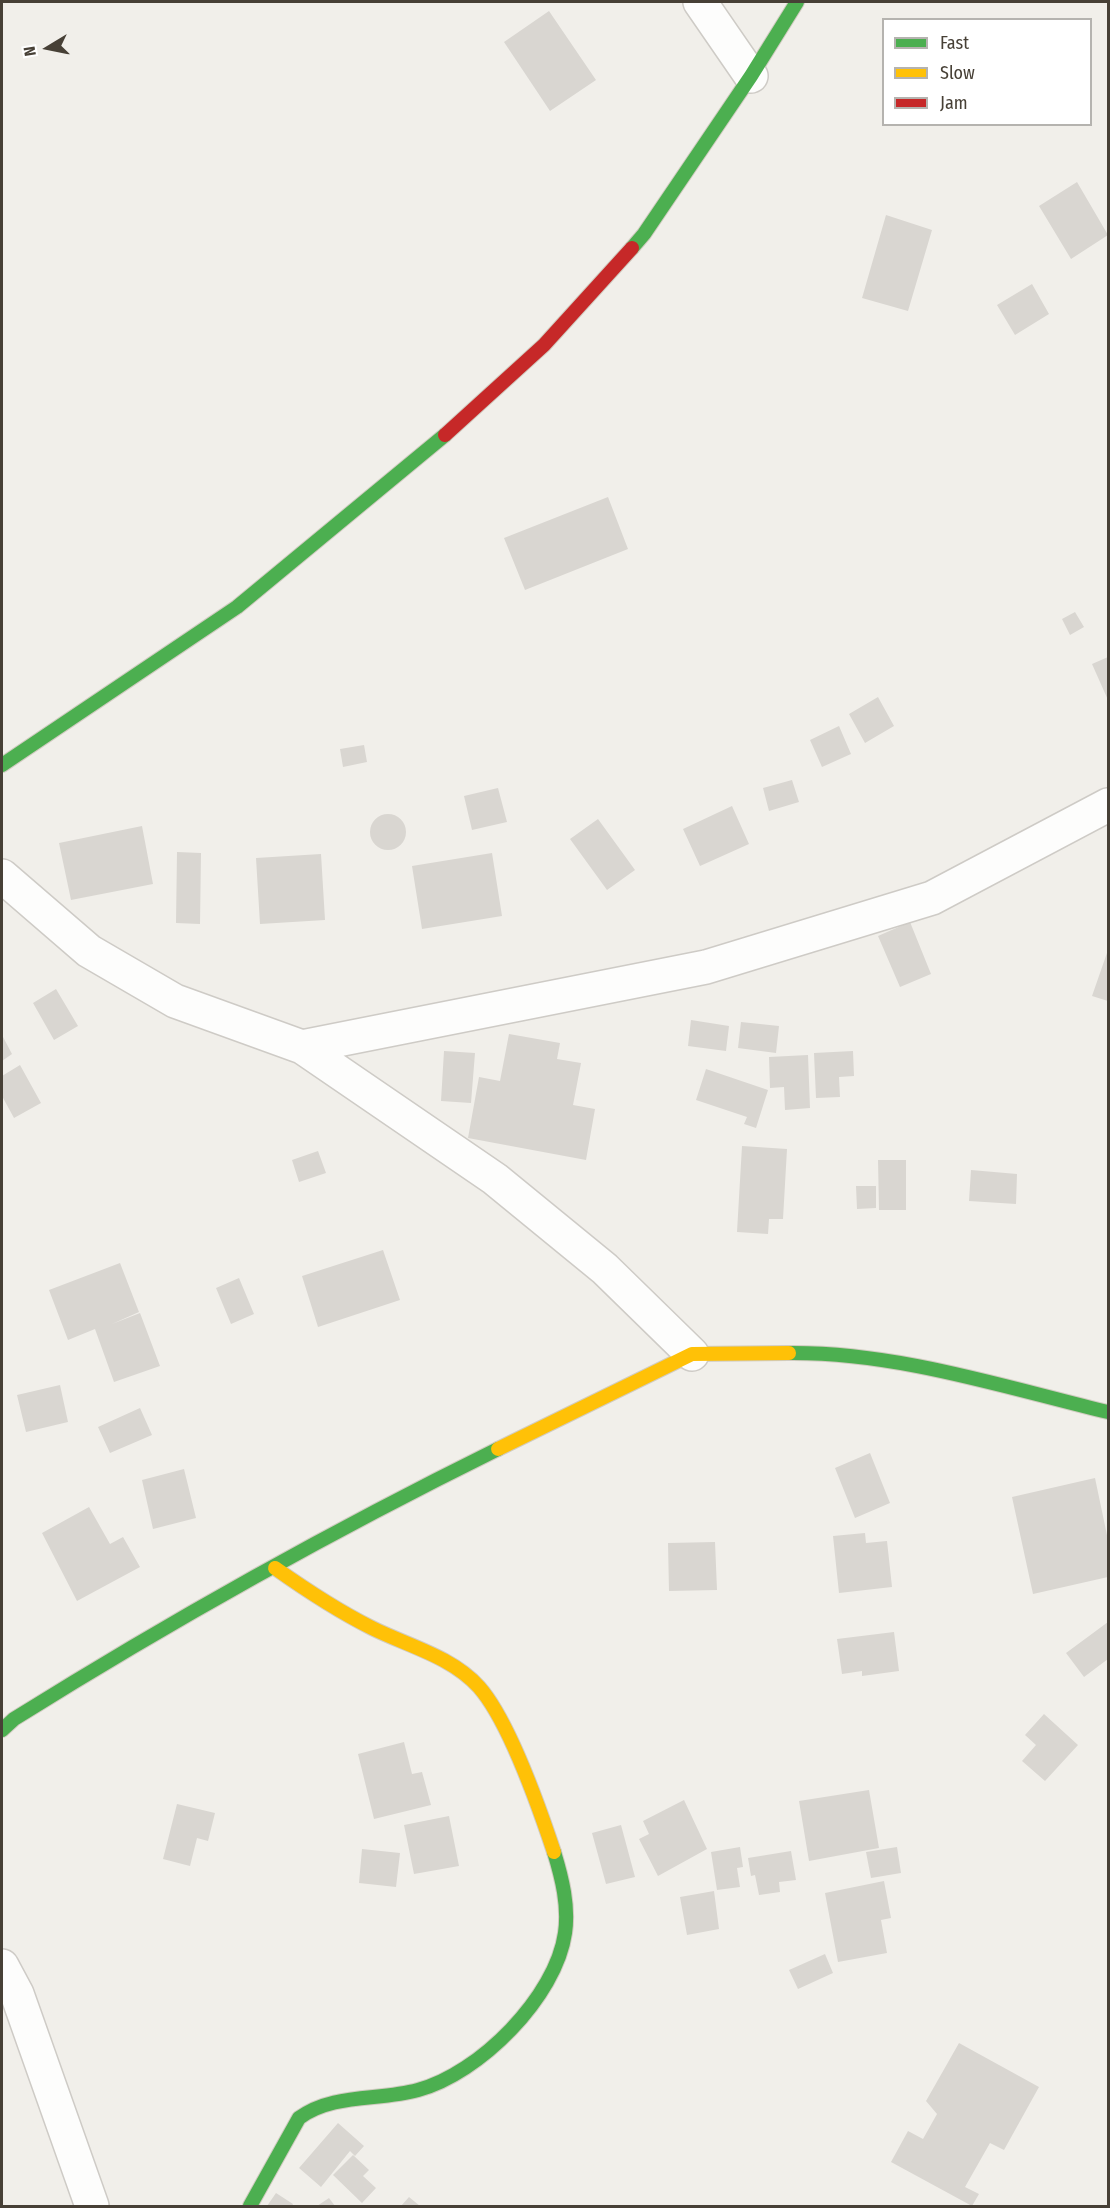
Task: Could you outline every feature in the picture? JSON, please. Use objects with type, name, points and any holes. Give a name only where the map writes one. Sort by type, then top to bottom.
[{"type":"street","points":[[700,2],[751,76]]},
{"type":"street","points":[[2,765],[237,607],[432,446],[544,345],[644,234],[751,76],[797,2]]},
{"type":"street","points":[[302,1047],[706,967],[932,898],[1108,805]]},
{"type":"street","points":[[2,876],[89,951],[175,1001],[302,1047],[495,1179],[605,1269],[692,1354]]},
{"type":"street","points":[[2,1730],[14,1719],[138,1642],[275,1568],[388,1503],[692,1354],[810,1353],[923,1367],[1108,1412]]},
{"type":"street","points":[[250,2206],[299,2118],[309,2109],[325,2104],[399,2095],[434,2087],[466,2069],[510,2031],[546,1983],[565,1935],[564,1889],[545,1826],[508,1736],[491,1703],[469,1677],[311,1594],[275,1568]]},
{"type":"street","points":[[2,1966],[17,1994],[92,2206]]},
{"type":"building","points":[[549,11],[596,80],[550,111],[504,42]]},
{"type":"building","points":[[1077,182],[1108,235],[1071,259],[1039,206]]},
{"type":"building","points":[[886,215],[932,230],[908,311],[862,298]]},
{"type":"building","points":[[1032,284],[1049,314],[1015,335],[997,305]]},
{"type":"building","points":[[608,497],[628,549],[525,590],[504,538]]},
{"type":"building","points":[[1075,612],[1084,627],[1070,635],[1062,619]]},
{"type":"building","points":[[1108,657],[1108,700],[1092,664]]},
{"type":"building","points":[[878,697],[894,726],[865,743],[849,714]]},
{"type":"building","points":[[839,726],[851,754],[822,767],[810,740]]},
{"type":"building","points":[[364,745],[367,762],[343,767],[340,749]]},
{"type":"building","points":[[792,780],[799,802],[769,811],[763,788]]},
{"type":"building","points":[[498,788],[507,822],[472,830],[464,796]]},
{"type":"building","points":[[732,806],[749,844],[700,866],[683,829]]},
{"type":"building","points":[[388,814],[401,819],[406,832],[401,845],[388,850],[375,845],[370,832],[375,819]]},
{"type":"building","points":[[598,819],[635,870],[607,890],[570,839]]},
{"type":"building","points":[[142,826],[153,884],[71,900],[59,843]]},
{"type":"building","points":[[177,852],[201,853],[200,924],[176,923]]},
{"type":"building","points":[[492,853],[502,916],[422,929],[412,866]]},
{"type":"building","points":[[321,854],[325,920],[260,924],[256,858]]},
{"type":"building","points":[[910,922],[931,974],[900,987],[878,936]]},
{"type":"building","points":[[1108,950],[1108,1001],[1092,996]]},
{"type":"building","points":[[56,989],[78,1026],[54,1040],[33,1003]]},
{"type":"building","points":[[691,1020],[729,1026],[726,1051],[688,1046]]},
{"type":"building","points":[[741,1022],[779,1026],[776,1053],[738,1048]]},
{"type":"building","points":[[509,1034],[560,1043],[557,1059],[581,1063],[573,1105],[595,1109],[586,1160],[468,1138],[479,1077],[500,1081]]},
{"type":"building","points":[[2,1035],[12,1054],[2,1061]]},
{"type":"building","points":[[444,1051],[475,1053],[471,1103],[441,1101]]},
{"type":"building","points":[[853,1051],[854,1076],[839,1077],[840,1097],[816,1098],[814,1053]]},
{"type":"building","points":[[808,1055],[810,1108],[785,1110],[784,1087],[770,1088],[769,1057]]},
{"type":"building","points":[[20,1065],[41,1103],[14,1118],[2,1096],[2,1076]]},
{"type":"building","points":[[706,1069],[768,1090],[756,1128],[744,1124],[747,1117],[696,1100]]},
{"type":"building","points":[[742,1146],[787,1149],[783,1219],[769,1219],[768,1234],[737,1232]]},
{"type":"building","points":[[318,1151],[326,1173],[299,1182],[292,1160]]},
{"type":"building","points":[[878,1160],[906,1160],[906,1210],[879,1210]]},
{"type":"building","points":[[971,1170],[1017,1174],[1016,1204],[969,1201]]},
{"type":"building","points":[[856,1186],[876,1186],[876,1208],[857,1209]]},
{"type":"building","points":[[383,1250],[400,1300],[318,1327],[302,1276]]},
{"type":"building","points":[[120,1263],[139,1312],[112,1324],[140,1313],[160,1366],[114,1382],[95,1329],[68,1340],[49,1290]]},
{"type":"building","points":[[239,1278],[254,1314],[231,1324],[216,1288]]},
{"type":"building","points":[[60,1385],[68,1422],[26,1432],[17,1395]]},
{"type":"building","points":[[140,1408],[152,1435],[110,1453],[98,1427]]},
{"type":"building","points":[[870,1453],[890,1503],[855,1518],[835,1468]]},
{"type":"building","points":[[184,1469],[196,1518],[153,1529],[142,1480]]},
{"type":"building","points":[[1095,1478],[1108,1540],[1108,1577],[1033,1594],[1012,1497]]},
{"type":"building","points":[[89,1507],[110,1544],[123,1537],[140,1567],[77,1601],[42,1533]]},
{"type":"building","points":[[865,1533],[866,1543],[887,1541],[892,1587],[839,1593],[833,1536]]},
{"type":"building","points":[[715,1542],[717,1590],[669,1591],[668,1543]]},
{"type":"building","points":[[1108,1622],[1108,1659],[1084,1677],[1066,1653]]},
{"type":"building","points":[[894,1632],[899,1671],[862,1676],[862,1671],[842,1674],[837,1639]]},
{"type":"building","points":[[1044,1714],[1078,1745],[1045,1781],[1022,1761],[1036,1745],[1025,1735]]},
{"type":"building","points":[[404,1742],[412,1774],[422,1772],[431,1805],[374,1819],[358,1754]]},
{"type":"building","points":[[869,1790],[879,1848],[809,1861],[799,1801]]},
{"type":"building","points":[[684,1800],[707,1849],[658,1876],[639,1839],[649,1834],[643,1821]]},
{"type":"building","points":[[177,1804],[215,1813],[208,1841],[197,1838],[190,1866],[163,1859]]},
{"type":"building","points":[[449,1816],[459,1866],[414,1874],[404,1825]]},
{"type":"building","points":[[621,1825],[635,1877],[606,1884],[592,1833]]},
{"type":"building","points":[[740,1847],[743,1867],[737,1868],[740,1887],[717,1890],[711,1852]]},
{"type":"building","points":[[897,1847],[901,1873],[871,1878],[866,1852]]},
{"type":"building","points":[[362,1849],[400,1853],[396,1887],[359,1883]]},
{"type":"building","points":[[791,1851],[796,1880],[779,1882],[780,1892],[759,1895],[755,1875],[751,1876],[748,1858]]},
{"type":"building","points":[[884,1881],[891,1918],[881,1920],[887,1953],[838,1962],[825,1893]]},
{"type":"building","points":[[714,1891],[719,1929],[687,1935],[680,1897]]},
{"type":"building","points":[[825,1954],[833,1973],[798,1989],[789,1970]]},
{"type":"building","points":[[959,2043],[1039,2087],[1004,2150],[990,2143],[965,2187],[979,2194],[972,2206],[891,2162],[908,2131],[923,2139],[937,2114],[926,2101]]},
{"type":"building","points":[[338,2123],[364,2146],[355,2156],[350,2151],[321,2187],[299,2168]]},
{"type":"building","points":[[353,2155],[369,2170],[363,2176],[376,2188],[362,2203],[333,2175]]},
{"type":"building","points":[[276,2193],[293,2204],[292,2206],[267,2206]]},
{"type":"building","points":[[409,2197],[420,2206],[401,2206]]},
{"type":"building","points":[[329,2198],[335,2206],[317,2206]]},
{"type":"traffic: fast","points":[[632,248],[644,234],[751,76],[797,2]]},
{"type":"traffic: fast","points":[[2,765],[237,607],[445,435]]},
{"type":"traffic: fast","points":[[789,1353],[870,1358],[910,1365],[990,1382],[1108,1412]]},
{"type":"traffic: fast","points":[[2,1730],[14,1719],[192,1612],[374,1512],[498,1449]]},
{"type":"traffic: fast","points":[[250,2206],[299,2118],[312,2110],[341,2101],[403,2093],[441,2081],[465,2068],[489,2050],[531,2007],[559,1957],[565,1933],[564,1892],[554,1852]]},
{"type":"traffic: slow","points":[[498,1449],[692,1354],[789,1353]]},
{"type":"traffic: slow","points":[[275,1568],[322,1600],[359,1621],[456,1667],[479,1687],[512,1742],[532,1789],[554,1852]]},
{"type":"traffic: jam","points":[[445,435],[544,345],[632,248]]}]
